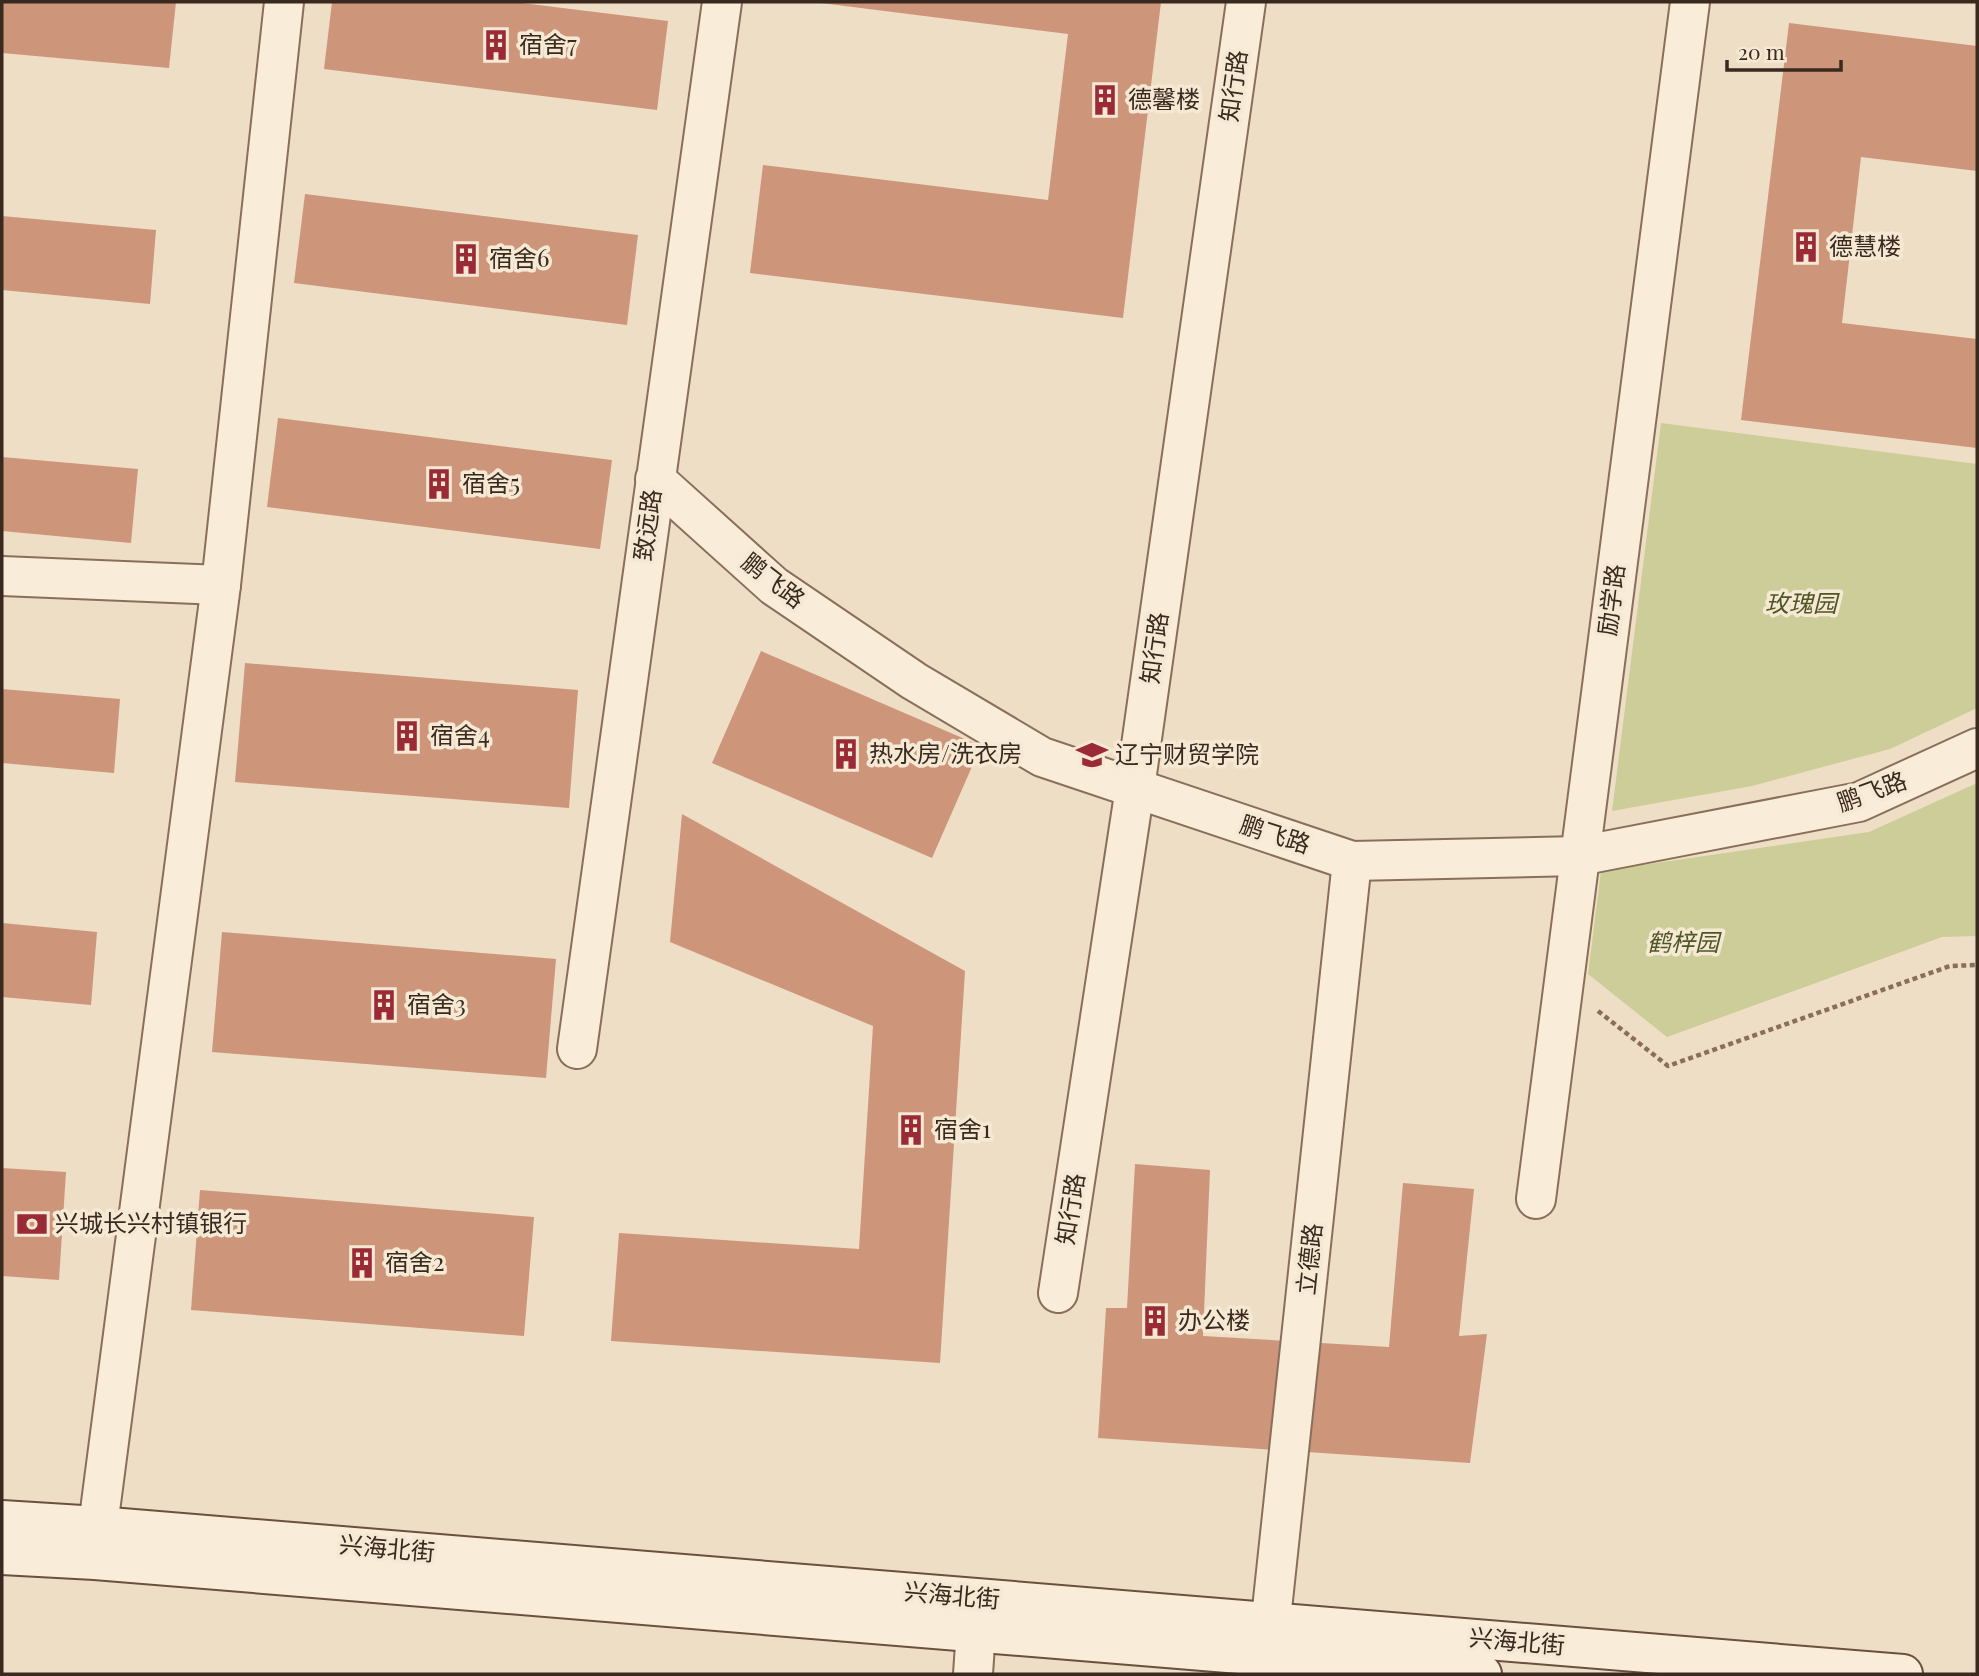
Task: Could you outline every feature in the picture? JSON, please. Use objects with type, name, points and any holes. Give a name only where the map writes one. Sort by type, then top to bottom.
[{"type":"street","points":[[98,1526],[221,584],[284,2]]},
{"type":"street","name":"致远路","points":[[577,1049],[722,2]]},
{"type":"street","name":"知行路","points":[[1059,1293],[1135,788],[1246,2]]},
{"type":"street","name":"励学路","points":[[1536,1199],[1690,2]]},
{"type":"street","name":"鹏飞路","points":[[654,480],[774,586],[914,681],[1042,757],[1352,861],[1579,856],[1859,802],[1977,748]]},
{"type":"street","points":[[2,576],[221,584]]},
{"type":"street","name":"立德路","points":[[1269,1639],[1352,861]]},
{"type":"street","name":"兴海北街","points":[[2,1520],[98,1526],[977,1615],[1269,1639],[1903,1674]]},
{"type":"street","name":"兴海北街","points":[[2,1555],[977,1615]]},
{"type":"street","points":[[973,1674],[977,1615]]},
{"type":"street","name":"兴海北街","points":[[1269,1639],[1482,1674]]},
{"type":"path","points":[[1563,984],[1668,1066],[1950,965],[1977,965]]},
{"type":"green space","name":"玫瑰园","points":[[1661,423],[1977,464],[1977,708],[1890,749],[1752,786],[1612,811]]},
{"type":"green space","name":"鹤梓园","points":[[1977,783],[1977,936],[1942,937],[1667,1037],[1588,974],[1601,871],[1869,832]]},
{"type":"building","points":[[2,2],[176,2],[169,68],[2,53]]},
{"type":"building","name":"宿舍7","points":[[332,2],[514,2],[668,21],[657,110],[324,69]]},
{"type":"building","name":"德馨楼","points":[[813,2],[1161,2],[1123,318],[750,273],[763,165],[1048,200],[1068,34]]},
{"type":"building","name":"德慧楼","points":[[1789,23],[1977,46],[1977,171],[1861,157],[1842,323],[1977,339],[1977,448],[1741,420]]},
{"type":"building","name":"宿舍6","points":[[305,194],[638,235],[627,325],[294,283]]},
{"type":"building","points":[[2,216],[156,230],[150,304],[2,290]]},
{"type":"building","name":"宿舍5","points":[[278,418],[612,460],[600,549],[267,507]]},
{"type":"building","points":[[2,457],[138,469],[131,543],[2,531]]},
{"type":"building","name":"热水房/洗衣房","points":[[761,651],[981,746],[932,858],[712,763]]},
{"type":"building","name":"宿舍4","points":[[245,663],[578,690],[569,808],[235,782]]},
{"type":"building","points":[[2,689],[120,699],[114,773],[2,763]]},
{"type":"building","name":"宿舍1","points":[[682,814],[965,971],[940,1363],[611,1341],[619,1233],[859,1249],[873,1026],[670,942]]},
{"type":"building","points":[[2,923],[97,932],[91,1005],[2,997]]},
{"type":"building","name":"宿舍3","points":[[222,932],[556,959],[546,1078],[212,1052]]},
{"type":"building","name":"办公楼","points":[[1135,1164],[1210,1170],[1203,1336],[1389,1347],[1403,1183],[1474,1189],[1459,1336],[1487,1334],[1470,1463],[1098,1438],[1106,1308],[1127,1308]]},
{"type":"building","name":"兴城长兴村镇银行","points":[[2,1168],[66,1172],[59,1280],[2,1276]]},
{"type":"building","name":"宿舍2","points":[[200,1190],[534,1217],[524,1336],[191,1310]]},
{"type":"place","name":"宿舍7","points":[[496,45]]},
{"type":"place","name":"德馨楼","points":[[1105,100]]},
{"type":"place","name":"德慧楼","points":[[1806,247]]},
{"type":"place","name":"宿舍6","points":[[466,259]]},
{"type":"place","name":"宿舍5","points":[[439,484]]},
{"type":"place","name":"宿舍4","points":[[407,736]]},
{"type":"place","name":"热水房/洗衣房","points":[[846,754]]},
{"type":"place","name":"辽宁财贸学院","points":[[1092,755]]},
{"type":"place","name":"宿舍3","points":[[384,1005]]},
{"type":"place","name":"宿舍1","points":[[911,1130]]},
{"type":"place","name":"兴城长兴村镇银行","points":[[32,1224]]},
{"type":"place","name":"宿舍2","points":[[362,1263]]},
{"type":"place","name":"办公楼","points":[[1155,1321]]}]
